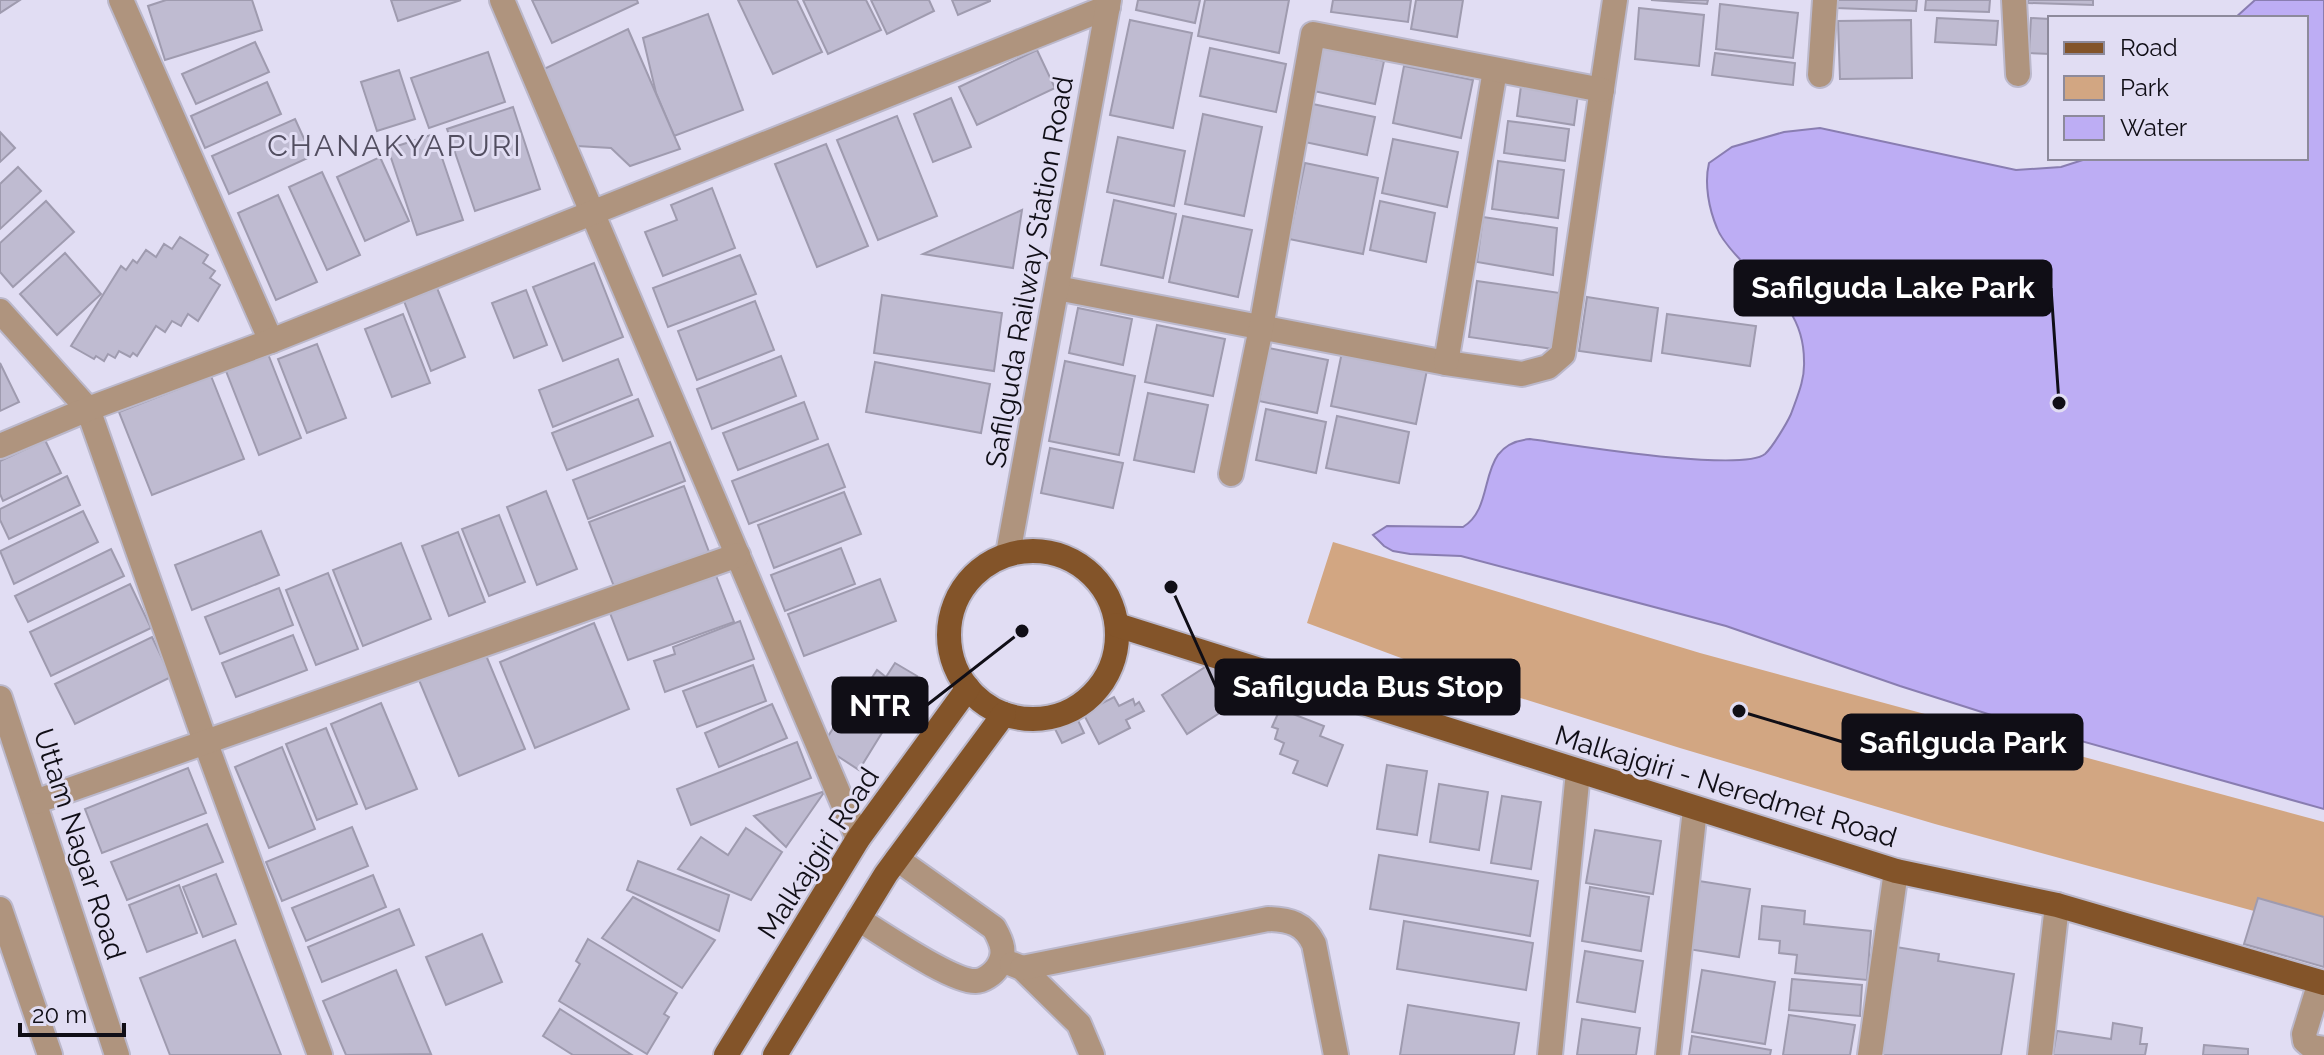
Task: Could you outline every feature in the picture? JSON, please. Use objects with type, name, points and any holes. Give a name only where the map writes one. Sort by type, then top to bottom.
[{"type":"main road","points":[[1026,550],[1063,555],[1093,576],[1112,607],[1117,625],[1111,668],[1100,686],[1085,701],[1067,712],[1046,718],[1024,719],[1004,714],[984,704],[957,671],[949,631],[952,610],[973,575],[990,562],[1008,554],[1026,550]]},
{"type":"main road","name":"Malkajgiri - Neredmet Road","points":[[1117,625],[1896,871],[2057,905],[2322,982]]},
{"type":"main road","name":"Malkajgiri Road","points":[[726,1055],[858,839],[968,688]]},
{"type":"main road","points":[[775,1055],[897,859],[1004,714]]},
{"type":"street","points":[[121,0],[271,341]]},
{"type":"street","points":[[502,0],[858,839]]},
{"type":"street","points":[[1057,288],[1446,363],[1522,374],[1548,367],[1563,354],[1615,0]]},
{"type":"street","points":[[1820,75],[1825,0]]},
{"type":"street","points":[[2014,0],[2018,74]]},
{"type":"street","points":[[0,446],[88,409],[271,341],[1108,3]]},
{"type":"street","name":"Safilguda Railway Station Road","points":[[1008,554],[1108,3]]},
{"type":"street","points":[[1231,474],[1261,328],[1313,34],[1602,90]]},
{"type":"street","points":[[1446,363],[1495,70]]},
{"type":"street","points":[[0,311],[88,409],[320,1055]]},
{"type":"street","points":[[35,802],[738,555]]},
{"type":"street","name":"Uttam Nagar Road","points":[[0,698],[117,1055]]},
{"type":"street","points":[[1550,1055],[1578,772]]},
{"type":"street","points":[[1668,1055],[1695,809]]},
{"type":"street","points":[[897,859],[994,928],[1013,964],[1079,1024],[1092,1055]]},
{"type":"street","points":[[1870,1055],[1896,871]]},
{"type":"street","points":[[2040,1055],[2057,905]]},
{"type":"street","points":[[2,918],[50,1055]]},
{"type":"street","points":[[858,919],[956,977],[977,981],[1013,964],[1268,919],[1286,919],[1309,933],[1314,944],[1336,1055]]},
{"type":"street","points":[[2322,982],[2304,1034],[2305,1041],[2312,1047],[2324,1049]]},
{"type":"green space","points":[[1333,542],[1700,653],[2324,822],[2324,930],[1935,824],[1680,748],[1444,674],[1307,623]]},
{"type":"water","points":[[2255,0],[2324,0],[2324,809],[2010,721],[1726,626],[1461,556],[1393,551],[1373,535],[1387,526],[1463,527],[1481,505],[1493,463],[1501,452],[1512,443],[1530,439],[1690,459],[1750,459],[1768,451],[1789,418],[1798,395],[1804,368],[1803,348],[1798,328],[1787,306],[1731,249],[1714,221],[1707,188],[1709,163],[1732,147],[1784,132],[1820,128],[2016,170],[2061,167],[2083,160],[2308,160],[2308,16],[2237,16]]},
{"type":"building","points":[[0,0],[20,0],[0,13]]},
{"type":"building","points":[[166,0],[252,0],[262,30],[165,60],[148,6]]},
{"type":"building","points":[[391,0],[461,0],[398,21]]},
{"type":"building","points":[[532,0],[637,0],[638,3],[552,43]]},
{"type":"building","points":[[738,0],[797,0],[822,52],[773,74]]},
{"type":"building","points":[[803,0],[866,0],[881,30],[828,54]]},
{"type":"building","points":[[871,0],[929,0],[934,11],[887,34]]},
{"type":"building","points":[[952,0],[990,0],[990,1],[958,15]]},
{"type":"building","points":[[1138,0],[1200,0],[1195,23],[1136,10]]},
{"type":"building","points":[[1205,0],[1289,0],[1279,53],[1198,36]]},
{"type":"building","points":[[1333,0],[1411,0],[1408,22],[1331,12]]},
{"type":"building","points":[[1416,0],[1463,0],[1457,37],[1411,29]]},
{"type":"building","points":[[1651,0],[1708,0],[1707,4]]},
{"type":"building","points":[[1836,0],[1917,0],[1916,11],[1836,8]]},
{"type":"building","points":[[1926,0],[1990,0],[1989,12],[1925,10]]},
{"type":"building","points":[[2028,0],[2093,0],[2093,5],[2028,3]]},
{"type":"building","points":[[1720,4],[1798,13],[1793,58],[1716,49]]},
{"type":"building","points":[[1639,8],[1704,15],[1699,66],[1635,59]]},
{"type":"building","points":[[708,14],[743,110],[674,136],[656,93],[643,38]]},
{"type":"building","points":[[1937,18],[1998,21],[1996,45],[1935,42]]},
{"type":"building","points":[[2031,18],[2048,19],[2048,54],[2029,53]]},
{"type":"building","points":[[1130,20],[1192,33],[1173,128],[1110,115]]},
{"type":"building","points":[[1911,20],[1912,78],[1840,79],[1838,21]]},
{"type":"building","points":[[628,29],[680,149],[630,166],[611,148],[577,146],[544,69]]},
{"type":"building","points":[[255,42],[269,72],[196,104],[182,74]]},
{"type":"building","points":[[1318,47],[1384,61],[1375,104],[1309,90]]},
{"type":"building","points":[[1210,48],[1286,64],[1276,112],[1200,96]]},
{"type":"building","points":[[1037,50],[1055,88],[977,125],[959,87]]},
{"type":"building","points":[[488,52],[505,102],[429,128],[411,78]]},
{"type":"building","points":[[1715,53],[1795,63],[1793,85],[1712,75]]},
{"type":"building","points":[[1404,66],[1473,80],[1461,138],[1393,123]]},
{"type":"building","points":[[399,70],[415,119],[377,131],[361,82]]},
{"type":"building","points":[[267,82],[281,114],[205,148],[191,116]]},
{"type":"building","points":[[1521,86],[1578,94],[1574,125],[1517,116]]},
{"type":"building","points":[[951,98],[971,147],[933,162],[914,114]]},
{"type":"building","points":[[1308,103],[1375,117],[1367,155],[1300,141]]},
{"type":"building","points":[[513,107],[540,189],[475,211],[447,129]]},
{"type":"building","points":[[1203,114],[1262,127],[1244,216],[1185,204]]},
{"type":"building","points":[[897,116],[937,216],[878,240],[837,140]]},
{"type":"building","points":[[295,119],[312,156],[229,194],[212,156]]},
{"type":"building","points":[[1508,121],[1569,129],[1565,161],[1504,153]]},
{"type":"building","points":[[0,132],[15,148],[0,162]]},
{"type":"building","points":[[434,134],[463,220],[417,235],[388,149]]},
{"type":"building","points":[[1118,137],[1185,151],[1174,206],[1107,192]]},
{"type":"building","points":[[1393,139],[1458,152],[1447,207],[1382,193]]},
{"type":"building","points":[[826,144],[868,246],[817,267],[775,164]]},
{"type":"building","points":[[380,157],[409,221],[365,241],[337,177]]},
{"type":"building","points":[[1498,161],[1564,170],[1558,218],[1492,209]]},
{"type":"building","points":[[1305,163],[1378,178],[1363,254],[1289,239]]},
{"type":"building","points":[[18,167],[41,191],[0,229],[0,184]]},
{"type":"building","points":[[322,172],[360,255],[327,270],[289,187]]},
{"type":"building","points":[[712,188],[735,248],[663,276],[645,232],[677,220],[671,205]]},
{"type":"building","points":[[278,195],[317,282],[276,300],[238,213]]},
{"type":"building","points":[[1114,200],[1176,214],[1163,278],[1101,265]]},
{"type":"building","points":[[46,201],[74,232],[13,287],[0,272],[0,243]]},
{"type":"building","points":[[1380,201],[1435,213],[1426,262],[1370,250]]},
{"type":"building","points":[[1022,210],[1013,268],[923,254]]},
{"type":"building","points":[[1183,216],[1252,230],[1238,297],[1169,282]]},
{"type":"building","points":[[1483,217],[1557,228],[1553,275],[1477,262]]},
{"type":"building","points":[[180,237],[208,255],[203,263],[215,271],[210,278],[220,285],[198,321],[188,314],[181,326],[172,321],[165,332],[156,326],[137,356],[133,353],[130,357],[119,351],[115,358],[108,354],[104,361],[71,346],[121,266],[126,270],[133,260],[137,263],[146,250],[156,257],[164,244],[172,249]]},
{"type":"building","points":[[65,253],[101,294],[57,335],[20,294]]},
{"type":"building","points":[[740,255],[756,294],[668,327],[653,288]]},
{"type":"building","points":[[594,263],[623,337],[563,361],[533,287]]},
{"type":"building","points":[[1477,281],[1560,293],[1553,349],[1469,337]]},
{"type":"building","points":[[437,288],[465,357],[431,371],[404,301]]},
{"type":"building","points":[[526,290],[547,345],[514,358],[492,303]]},
{"type":"building","points":[[882,295],[1002,313],[994,371],[874,353]]},
{"type":"building","points":[[1587,297],[1658,308],[1651,361],[1579,351]]},
{"type":"building","points":[[755,301],[774,350],[697,380],[678,331]]},
{"type":"building","points":[[1078,308],[1132,319],[1123,365],[1069,353]]},
{"type":"building","points":[[403,314],[430,383],[392,397],[365,329]]},
{"type":"building","points":[[1667,314],[1756,326],[1750,366],[1662,353]]},
{"type":"building","points":[[1157,325],[1225,339],[1213,396],[1145,382]]},
{"type":"building","points":[[317,344],[346,418],[307,433],[278,359]]},
{"type":"building","points":[[1269,348],[1328,360],[1317,413],[1259,401]]},
{"type":"building","points":[[1342,352],[1427,370],[1416,424],[1331,406]]},
{"type":"building","points":[[268,354],[301,438],[259,455],[226,371]]},
{"type":"building","points":[[781,356],[796,396],[712,429],[697,389]]},
{"type":"building","points":[[618,359],[632,395],[553,427],[539,390]]},
{"type":"building","points":[[1065,361],[1135,376],[1119,455],[1049,441]]},
{"type":"building","points":[[875,362],[990,384],[981,433],[866,412]]},
{"type":"building","points":[[0,363],[19,402],[0,411]]},
{"type":"building","points":[[211,376],[244,459],[152,495],[119,412]]},
{"type":"building","points":[[1148,393],[1208,405],[1194,472],[1134,460]]},
{"type":"building","points":[[638,399],[653,436],[567,470],[552,433]]},
{"type":"building","points":[[804,402],[818,439],[738,470],[723,433]]},
{"type":"building","points":[[1266,409],[1326,422],[1316,473],[1256,460]]},
{"type":"building","points":[[1337,416],[1409,432],[1399,483],[1326,468]]},
{"type":"building","points":[[45,440],[61,473],[3,501],[0,494],[0,461]]},
{"type":"building","points":[[670,442],[685,481],[588,519],[573,480]]},
{"type":"building","points":[[828,444],[845,487],[749,524],[732,481]]},
{"type":"building","points":[[1050,448],[1123,463],[1113,508],[1041,493]]},
{"type":"building","points":[[67,476],[80,505],[9,539],[0,520],[0,509]]},
{"type":"building","points":[[684,486],[709,552],[615,589],[589,522]]},
{"type":"building","points":[[546,491],[577,569],[537,585],[507,507]]},
{"type":"building","points":[[844,492],[861,534],[774,568],[758,525]]},
{"type":"building","points":[[83,511],[98,542],[14,584],[0,551]]},
{"type":"building","points":[[499,515],[525,582],[489,596],[462,529]]},
{"type":"building","points":[[261,531],[279,575],[192,610],[175,565]]},
{"type":"building","points":[[458,532],[485,602],[449,616],[422,546]]},
{"type":"building","points":[[401,543],[431,619],[363,646],[333,570]]},
{"type":"building","points":[[841,548],[855,584],[785,611],[771,575]]},
{"type":"building","points":[[111,549],[124,576],[28,622],[15,596]]},
{"type":"building","points":[[328,573],[358,649],[316,665],[286,590]]},
{"type":"building","points":[[715,573],[734,622],[628,660],[610,613]]},
{"type":"building","points":[[880,579],[896,621],[804,656],[788,614]]},
{"type":"building","points":[[130,584],[151,628],[51,676],[30,632]]},
{"type":"building","points":[[279,588],[293,625],[220,654],[205,617]]},
{"type":"building","points":[[740,621],[754,659],[665,692],[654,661],[675,654],[673,647]]},
{"type":"building","points":[[594,623],[629,709],[535,748],[500,662]]},
{"type":"building","points":[[293,635],[307,670],[236,697],[222,663]]},
{"type":"building","points":[[152,637],[171,677],[75,724],[55,684]]},
{"type":"building","points":[[485,653],[525,749],[459,776],[419,680]]},
{"type":"building","points":[[1213,662],[1238,701],[1187,734],[1162,695]]},
{"type":"building","points":[[895,663],[917,676],[859,770],[822,746],[857,690],[862,693],[877,670],[886,677]]},
{"type":"building","points":[[753,665],[766,701],[697,727],[683,691]]},
{"type":"building","points":[[1114,697],[1119,706],[1133,699],[1135,705],[1139,702],[1144,711],[1126,720],[1130,728],[1099,744],[1083,713]]},
{"type":"building","points":[[381,703],[417,789],[366,809],[331,724]]},
{"type":"building","points":[[772,704],[787,738],[719,767],[705,733]]},
{"type":"building","points":[[1280,709],[1324,726],[1320,736],[1343,745],[1327,786],[1293,773],[1298,761],[1280,754],[1284,743],[1275,739],[1278,729],[1272,727]]},
{"type":"building","points":[[1075,714],[1084,733],[1062,743],[1053,725]]},
{"type":"building","points":[[326,728],[357,804],[317,820],[286,744]]},
{"type":"building","points":[[797,742],[811,778],[691,825],[677,789]]},
{"type":"building","points":[[282,747],[315,829],[269,848],[235,767]]},
{"type":"building","points":[[1387,765],[1427,771],[1417,835],[1377,829]]},
{"type":"building","points":[[188,768],[206,813],[102,853],[85,809]]},
{"type":"building","points":[[1439,784],[1488,792],[1479,850],[1430,842]]},
{"type":"building","points":[[825,791],[786,847],[754,816]]},
{"type":"building","points":[[1502,796],[1541,802],[1531,869],[1491,863]]},
{"type":"building","points":[[207,824],[223,862],[127,900],[111,862]]},
{"type":"building","points":[[352,827],[368,866],[282,901],[266,862]]},
{"type":"building","points":[[746,828],[782,852],[751,900],[678,869],[701,837],[728,855]]},
{"type":"building","points":[[1595,830],[1661,841],[1653,894],[1586,883]]},
{"type":"building","points":[[1379,855],[1538,881],[1530,936],[1370,909]]},
{"type":"building","points":[[638,861],[729,895],[719,931],[627,890]]},
{"type":"building","points":[[216,874],[236,924],[203,937],[183,887]]},
{"type":"building","points":[[373,875],[386,907],[306,941],[292,908]]},
{"type":"building","points":[[1699,881],[1750,889],[1739,957],[1688,949]]},
{"type":"building","points":[[179,885],[197,933],[147,952],[129,905]]},
{"type":"building","points":[[1590,887],[1649,897],[1641,951],[1582,941]]},
{"type":"building","points":[[633,897],[715,940],[682,988],[602,938]]},
{"type":"building","points":[[2258,898],[2324,917],[2324,967],[2244,944]]},
{"type":"building","points":[[1762,906],[1805,911],[1804,924],[1871,931],[1867,980],[1795,973],[1797,955],[1779,953],[1780,941],[1759,939]]},
{"type":"building","points":[[399,909],[414,945],[322,982],[308,947]]},
{"type":"building","points":[[1404,921],[1533,943],[1526,990],[1397,969]]},
{"type":"building","points":[[482,934],[502,982],[446,1005],[426,957]]},
{"type":"building","points":[[588,939],[677,993],[664,1014],[669,1017],[647,1054],[559,1001],[580,964],[576,961]]},
{"type":"building","points":[[235,940],[281,1055],[170,1055],[140,978]]},
{"type":"building","points":[[1896,947],[1939,954],[1938,961],[2014,974],[2001,1055],[1880,1055]]},
{"type":"building","points":[[1585,951],[1643,961],[1635,1012],[1577,1002]]},
{"type":"building","points":[[396,970],[431,1054],[346,1055],[323,1001]]},
{"type":"building","points":[[1702,970],[1775,982],[1765,1044],[1692,1032]]},
{"type":"building","points":[[1792,979],[1862,985],[1860,1016],[1789,1010]]},
{"type":"building","points":[[1408,1005],[1519,1023],[1514,1055],[1400,1055]]},
{"type":"building","points":[[560,1009],[632,1055],[573,1055],[543,1036]]},
{"type":"building","points":[[1789,1015],[1855,1025],[1850,1055],[1783,1055]]},
{"type":"building","points":[[1582,1019],[1640,1028],[1636,1055],[1577,1055]]},
{"type":"building","points":[[2113,1023],[2142,1028],[2140,1044],[2147,1044],[2145,1055],[2053,1055],[2057,1031],[2111,1039]]},
{"type":"building","points":[[1692,1036],[1771,1050],[1770,1055],[1689,1055]]},
{"type":"building","points":[[2204,1045],[2248,1049],[2248,1055],[2203,1055]]},
{"type":"place","name":"Safilguda Lake Park","points":[[2059,403]]},
{"type":"place","name":"Safilguda Bus Stop","points":[[1171,587]]},
{"type":"place","name":"NTR","points":[[1022,631]]},
{"type":"place","name":"Safilguda Park","points":[[1739,711]]},
{"type":"district","name":"CHANAKYAPURI","points":[[395,146]]}]
